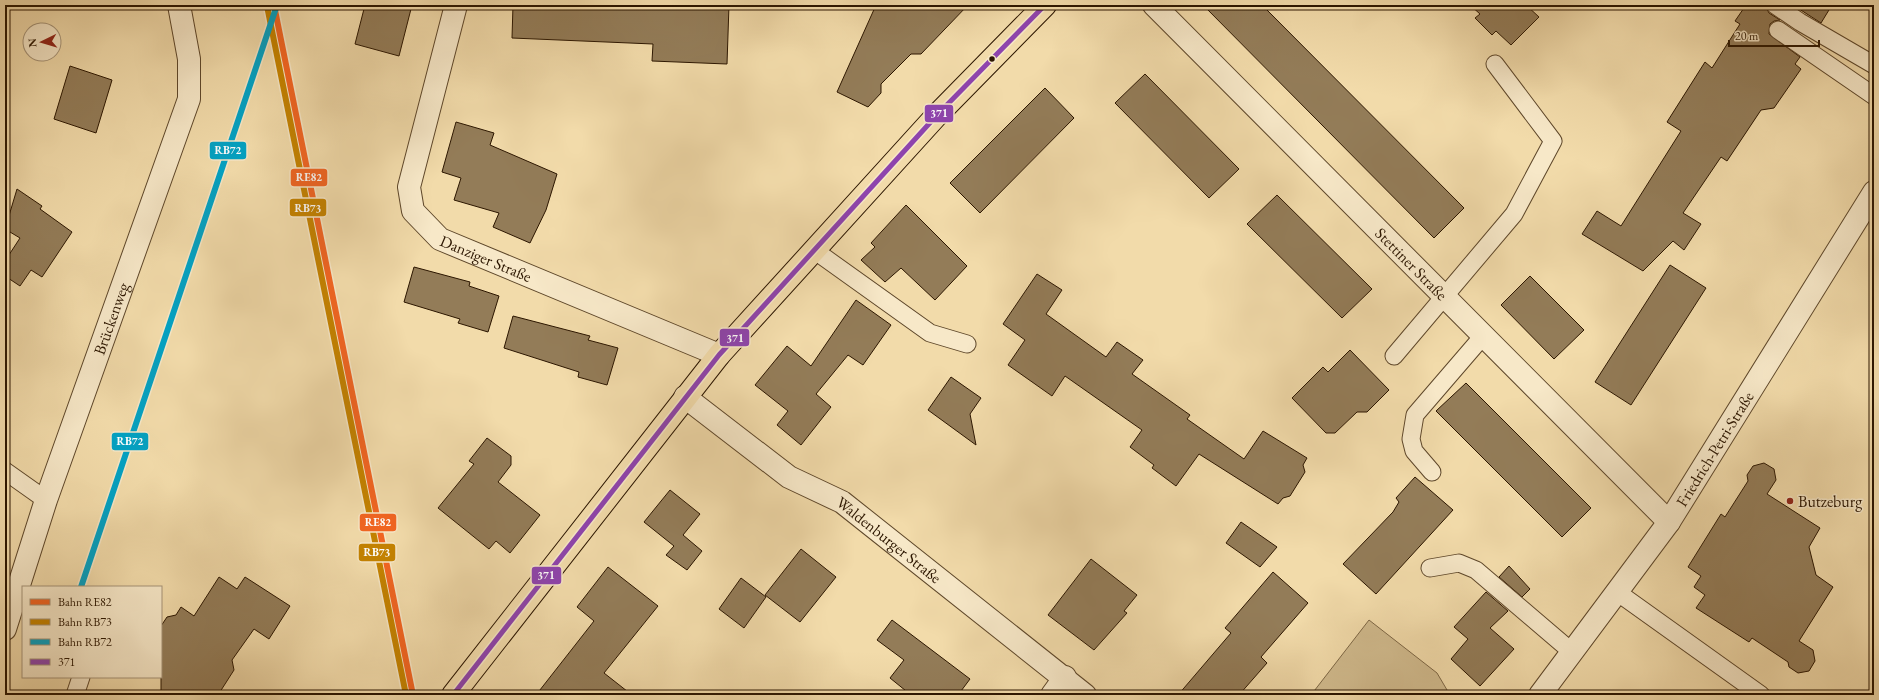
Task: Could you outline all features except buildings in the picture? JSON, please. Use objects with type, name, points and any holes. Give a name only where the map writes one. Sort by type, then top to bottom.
[{"type":"main road","points":[[453,695],[719,355],[937,115],[1045,5]]},
{"type":"street","name":"Brückenweg","points":[[5,629],[46,500],[189,98],[189,59],[179,5]]},
{"type":"street","name":"Danziger Straße","points":[[456,5],[409,187],[413,211],[440,239],[719,355]]},
{"type":"street","name":"Stettiner Straße","points":[[1154,5],[1669,522]]},
{"type":"street","name":"Friedrich-Petri-Straße","points":[[1540,695],[1669,522],[1874,192]]},
{"type":"street","name":"Waldenburger Straße","points":[[685,397],[789,477],[842,502],[1086,695]]},
{"type":"street","points":[[1052,695],[1065,677]]},
{"type":"lane","points":[[1775,5],[1800,22],[1874,65]]},
{"type":"lane","points":[[1778,30],[1874,96]]},
{"type":"lane","points":[[1394,356],[1514,214],[1552,141],[1495,64]]},
{"type":"lane","points":[[814,250],[930,333],[967,344]]},
{"type":"lane","points":[[1432,472],[1414,451],[1411,439],[1415,415],[1483,336]]},
{"type":"lane","points":[[5,471],[46,500]]},
{"type":"lane","points":[[1430,568],[1459,563],[1476,570],[1572,652]]},
{"type":"lane","points":[[1617,592],[1761,695]]},
{"type":"lane","points":[[75,695],[81,678]]},
{"type":"shaded area","points":[[1369,620],[1437,673],[1450,695],[1311,695]]},
{"type":"rail line","name":"RE82","points":[[274,5],[413,695]]},
{"type":"rail line","name":"RB72","points":[[81,586],[277,5]]},
{"type":"rail line","name":"RB73","points":[[267,6],[406,695]]},
{"type":"transit line","name":"371","points":[[453,695],[719,355],[937,115],[1045,5]]},
{"type":"place","name":"Butzeburg","points":[[1790,501]]}]
